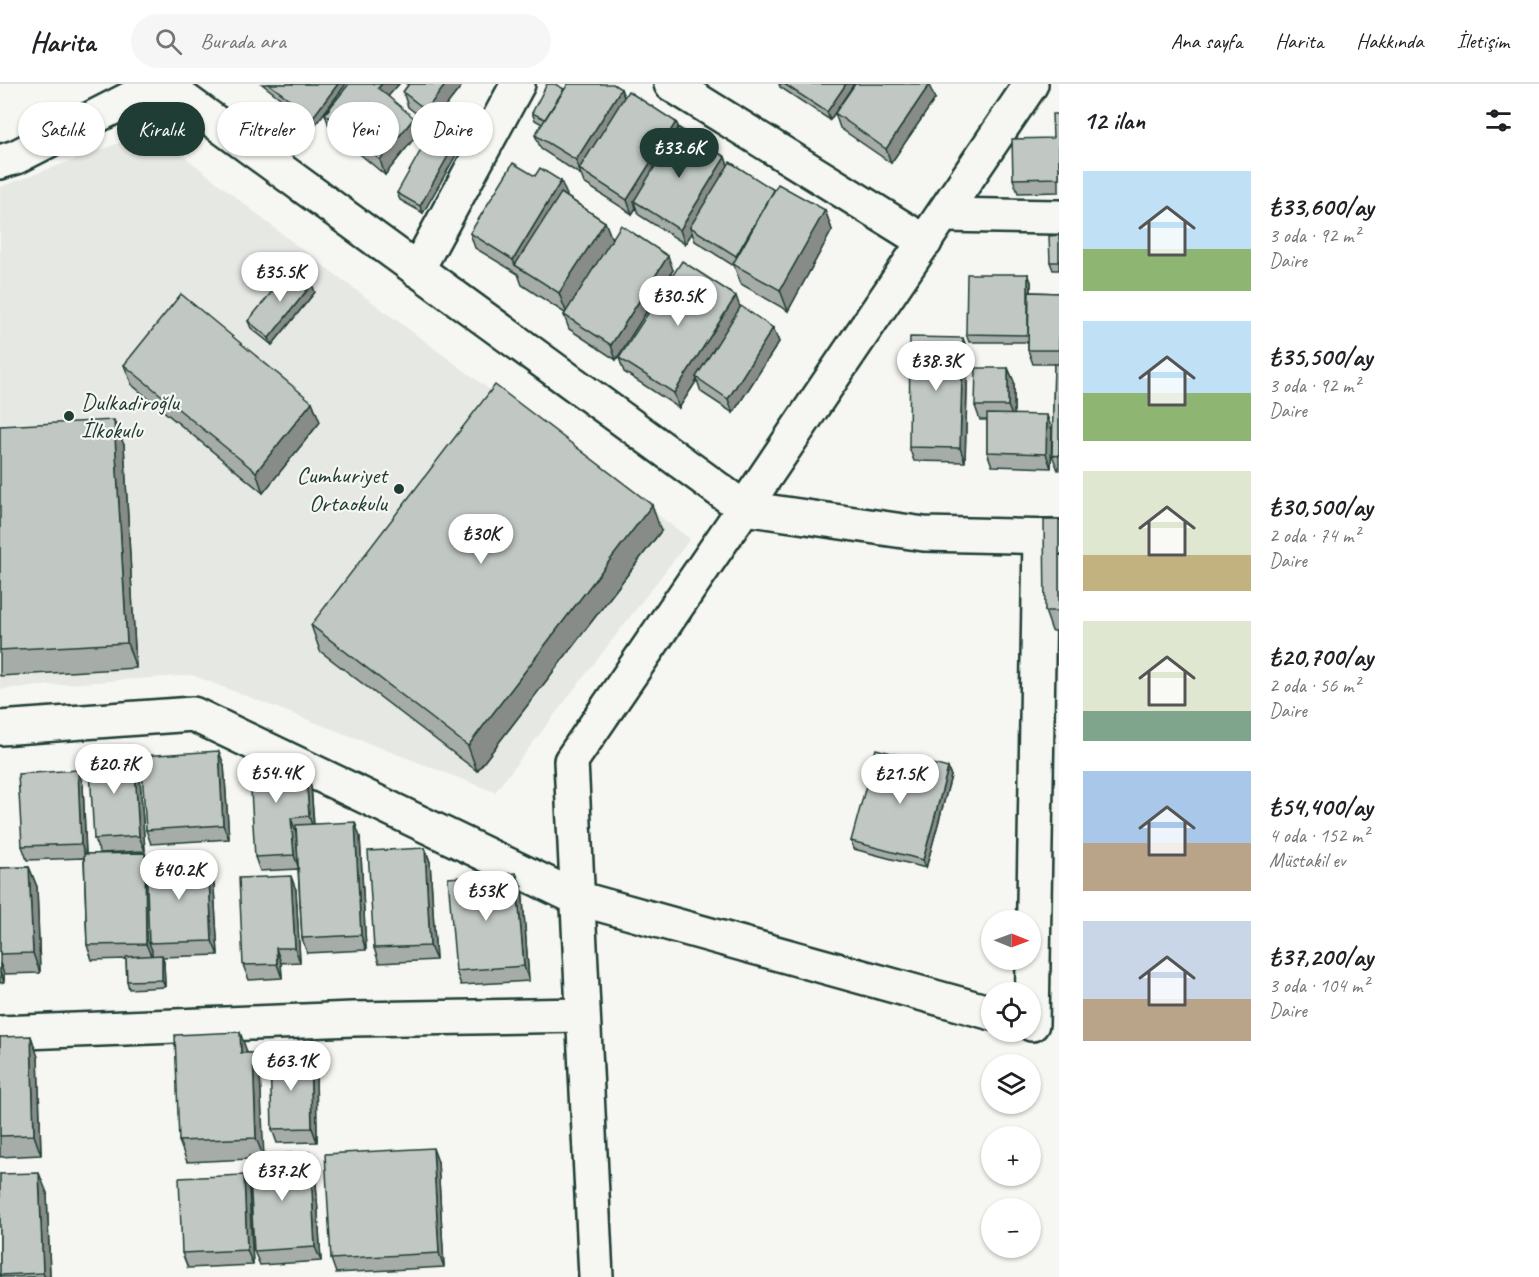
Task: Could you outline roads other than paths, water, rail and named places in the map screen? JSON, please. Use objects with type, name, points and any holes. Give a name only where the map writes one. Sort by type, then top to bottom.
[{"type":"street","points":[[0,162],[16,157],[161,84],[744,508],[924,534],[1049,537],[1041,982]]},
{"type":"street","points":[[417,270],[518,84]]},
{"type":"street","points":[[671,84],[924,242]]},
{"type":"street","points":[[596,1277],[571,761],[1031,84]]},
{"type":"street","points":[[943,214],[1059,217]]},
{"type":"street","points":[[0,728],[193,714],[577,898],[981,1010]]},
{"type":"street","points":[[0,1033],[353,1019],[582,1015]]},
{"type":"place","name":"Dulkadiroğlu İlkokulu","points":[[69,416]]},
{"type":"place","name":"Cumhuriyet Ortaokulu","points":[[399,489]]}]
